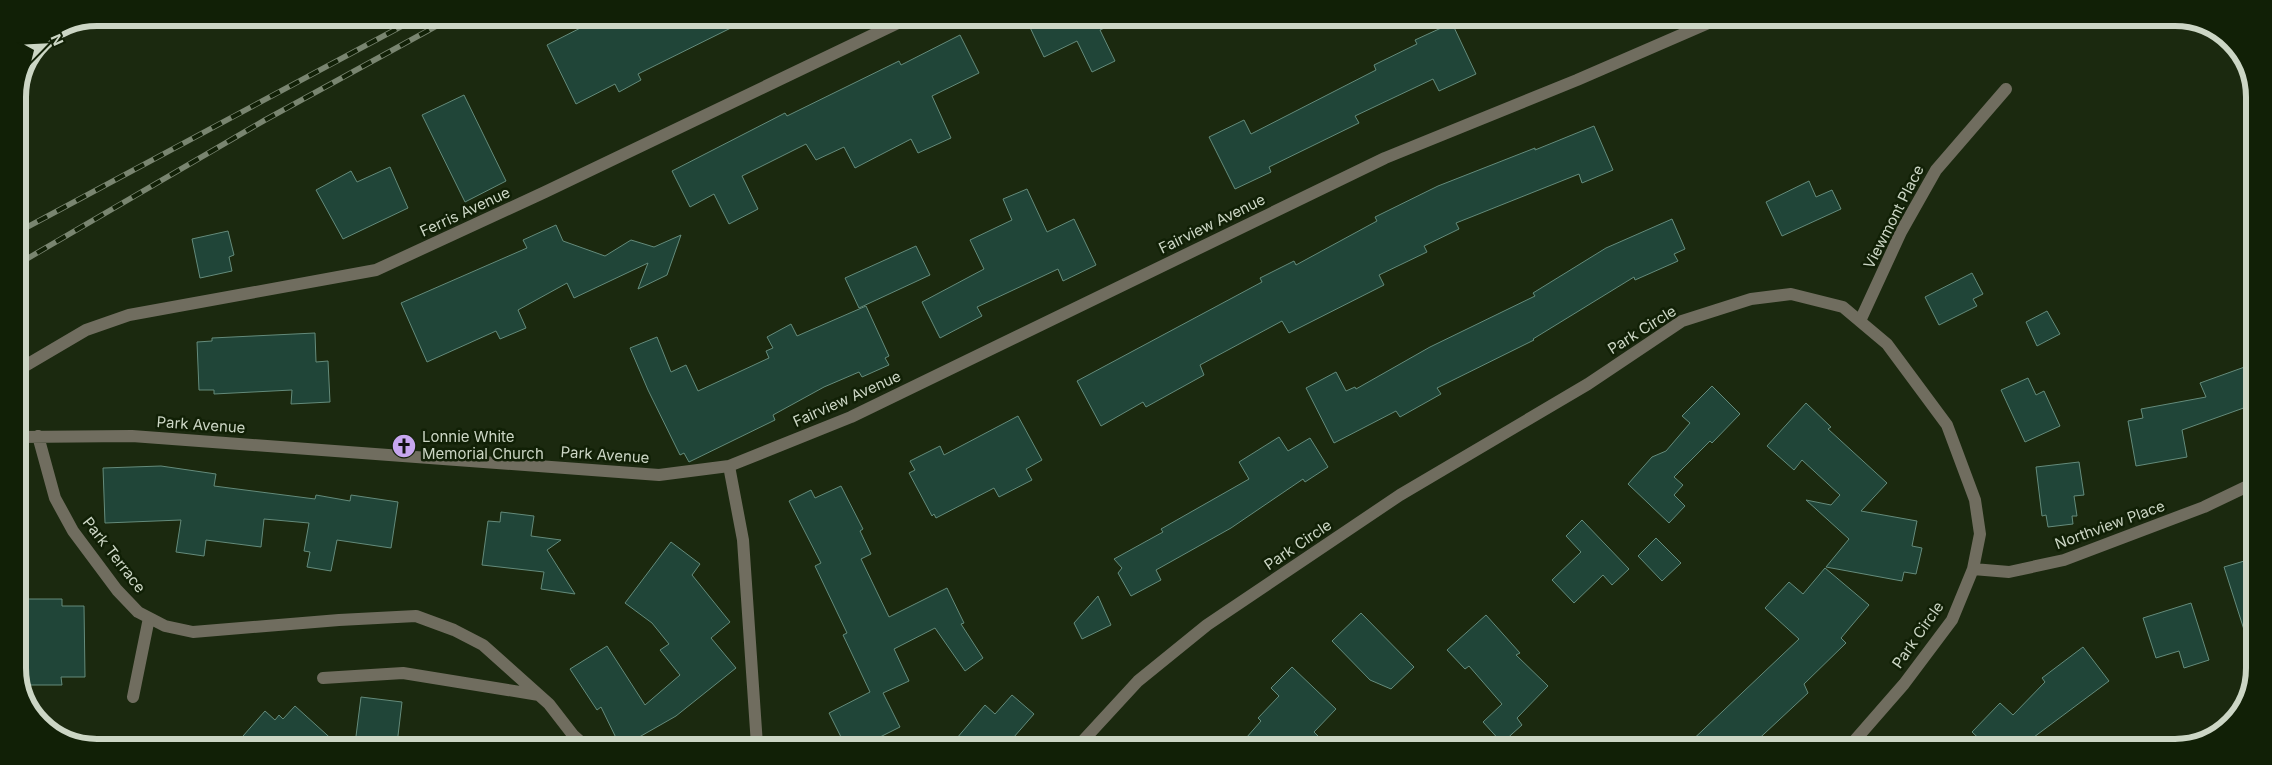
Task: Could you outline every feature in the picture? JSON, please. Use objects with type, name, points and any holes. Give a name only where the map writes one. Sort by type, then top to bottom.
[{"type":"street","name":"Ferris Avenue","points":[[26,365],[86,330],[129,315],[376,270],[545,192],[891,26]]},
{"type":"street","name":"Fairview Avenue","points":[[729,466],[851,417],[1385,158],[1577,80],[1701,26]]},
{"type":"street","name":"Viewmont Place","points":[[1860,321],[1901,232],[1936,170],[2006,89]]},
{"type":"street","name":"Park Circle","points":[[1085,739],[1138,681],[1207,625],[1400,495],[1588,384],[1682,321],[1751,299],[1791,294],[1844,308],[1887,344],[1947,425],[1975,500],[1980,534],[1973,569],[1952,620],[1904,684],[1856,739]]},
{"type":"street","name":"Park Terrace","points":[[38,436],[55,498],[73,531],[117,590],[138,612],[165,626],[193,632],[416,616],[454,630],[484,645],[549,704],[577,739]]},
{"type":"street","name":"Park Avenue","points":[[26,437],[132,436],[659,475],[729,466]]},
{"type":"street","points":[[729,466],[742,540],[757,739]]},
{"type":"street","name":"Northview Place","points":[[1973,569],[2009,572],[2064,560],[2204,507],[2246,487]]},
{"type":"street","points":[[133,697],[149,618]]},
{"type":"street","points":[[323,678],[403,673],[539,695]]},
{"type":"building","points":[[584,26],[735,26],[638,74],[641,80],[619,92],[615,84],[576,104],[547,45]]},
{"type":"building","points":[[1029,26],[1109,26],[1100,30],[1115,61],[1092,72],[1077,41],[1044,57]]},
{"type":"building","points":[[1445,26],[1453,26],[1476,74],[1439,91],[1433,79],[1355,116],[1359,123],[1269,167],[1271,172],[1235,189],[1209,137],[1244,120],[1251,134],[1376,70],[1374,65],[1417,44],[1415,40]]},
{"type":"building","points":[[960,35],[979,73],[932,96],[951,138],[918,153],[911,139],[855,168],[844,147],[816,160],[806,144],[742,176],[758,209],[729,224],[714,194],[690,207],[672,171],[785,113],[787,116],[899,61],[901,65]]},
{"type":"building","points":[[464,95],[506,181],[465,202],[422,115]]},
{"type":"building","points":[[1594,126],[1613,170],[1582,183],[1579,174],[1456,223],[1459,229],[1424,246],[1427,252],[1379,275],[1384,285],[1289,333],[1282,321],[1200,365],[1204,375],[1146,407],[1143,402],[1101,426],[1077,381],[1262,282],[1260,278],[1294,261],[1296,265],[1377,221],[1375,217],[1438,186]]},
{"type":"building","points":[[390,167],[408,208],[343,239],[316,190],[351,171],[357,182]]},
{"type":"building","points":[[1809,181],[1816,197],[1832,190],[1841,209],[1782,236],[1766,202]]},
{"type":"building","points":[[1027,189],[1047,232],[1074,219],[1096,265],[1063,281],[1058,269],[977,307],[982,316],[940,338],[922,302],[984,269],[970,240],[1012,220],[1003,199]]},
{"type":"building","points":[[1672,219],[1685,249],[1674,254],[1678,261],[1635,280],[1634,277],[1534,340],[1437,388],[1441,394],[1400,417],[1396,411],[1334,443],[1306,388],[1336,372],[1346,391],[1355,387],[1356,389],[1430,347],[1535,296],[1533,293],[1606,248]]},
{"type":"building","points":[[556,225],[563,241],[605,256],[631,240],[654,247],[681,235],[667,275],[638,289],[648,263],[574,298],[567,283],[518,310],[526,328],[500,339],[496,331],[427,362],[401,303],[527,248],[523,240]]},
{"type":"building","points":[[228,231],[234,255],[229,257],[232,271],[200,278],[192,239]]},
{"type":"building","points":[[916,246],[930,275],[859,308],[845,278]]},
{"type":"building","points":[[1972,273],[1983,294],[1973,299],[1977,306],[1939,325],[1925,297]]},
{"type":"building","points":[[866,306],[889,356],[885,358],[889,365],[862,377],[859,372],[824,387],[773,415],[775,420],[689,462],[684,453],[680,455],[630,348],[657,337],[671,372],[686,365],[698,391],[769,358],[766,351],[773,348],[767,337],[791,324],[797,336]]},
{"type":"building","points":[[2047,311],[2060,334],[2037,346],[2026,322]]},
{"type":"building","points":[[315,333],[316,362],[328,361],[330,402],[291,404],[292,390],[214,394],[214,390],[199,390],[197,342],[212,341],[212,338]]},
{"type":"building","points":[[2246,367],[2246,407],[2182,430],[2187,457],[2136,466],[2128,421],[2143,418],[2141,409],[2206,397],[2200,383]]},
{"type":"building","points":[[2028,378],[2036,395],[2044,391],[2060,426],[2025,442],[2001,390]]},
{"type":"building","points":[[1712,386],[1740,414],[1712,443],[1710,441],[1674,477],[1683,485],[1674,495],[1685,506],[1669,523],[1628,484],[1652,457],[1666,451],[1690,423],[1682,416]]},
{"type":"building","points":[[1806,403],[1831,427],[1828,429],[1887,483],[1861,511],[1917,521],[1912,546],[1922,548],[1916,574],[1904,572],[1902,581],[1826,567],[1849,539],[1806,500],[1831,505],[1840,495],[1802,460],[1794,470],[1767,446]]},
{"type":"building","points":[[1018,416],[1042,460],[1026,469],[1032,480],[999,497],[994,488],[936,518],[934,514],[932,516],[909,473],[915,470],[910,461],[940,446],[944,455]]},
{"type":"building","points":[[1279,437],[1288,451],[1310,438],[1328,467],[1305,482],[1303,479],[1231,528],[1156,570],[1161,580],[1131,596],[1118,573],[1122,568],[1114,559],[1163,532],[1161,529],[1249,479],[1239,462]]},
{"type":"building","points":[[2079,462],[2084,495],[2074,496],[2077,516],[2072,516],[2073,524],[2048,527],[2046,515],[2042,516],[2036,467]]},
{"type":"building","points":[[161,466],[216,474],[214,486],[315,499],[316,495],[350,501],[351,495],[398,502],[391,548],[337,540],[331,571],[307,567],[310,552],[304,551],[309,523],[264,519],[261,547],[206,540],[204,556],[176,552],[181,520],[105,523],[103,468]]},
{"type":"building","points":[[841,486],[863,529],[860,531],[871,554],[861,559],[889,617],[947,588],[964,623],[961,624],[983,658],[965,671],[935,628],[894,649],[909,681],[883,693],[900,727],[880,737],[881,739],[842,739],[829,713],[870,692],[843,635],[847,633],[815,566],[821,563],[789,501],[811,490],[815,498]]},
{"type":"building","points":[[501,512],[534,516],[531,536],[561,540],[547,550],[575,594],[541,589],[544,572],[482,565],[488,521],[500,522]]},
{"type":"building","points":[[1582,520],[1629,569],[1612,585],[1603,575],[1574,603],[1552,580],[1581,552],[1566,536]]},
{"type":"building","points":[[1656,538],[1681,563],[1662,581],[1638,556]]},
{"type":"building","points":[[671,542],[700,564],[692,575],[730,622],[711,638],[736,668],[676,716],[636,739],[617,739],[601,707],[597,710],[570,669],[607,646],[645,705],[680,675],[660,650],[669,644],[652,623],[625,603]]},
{"type":"building","points":[[2246,560],[2246,636],[2224,567]]},
{"type":"building","points":[[1825,568],[1869,605],[1841,638],[1846,643],[1804,684],[1808,693],[1759,739],[1693,739],[1799,639],[1765,608],[1789,582],[1803,594]]},
{"type":"building","points":[[1098,596],[1111,625],[1082,639],[1074,623]]},
{"type":"building","points":[[26,599],[62,599],[62,606],[84,606],[85,677],[61,677],[62,685],[29,685],[26,672]]},
{"type":"building","points":[[2191,603],[2209,660],[2184,668],[2179,651],[2156,658],[2143,618]]},
{"type":"building","points":[[1361,613],[1414,667],[1391,689],[1370,680],[1332,641]]},
{"type":"building","points":[[1486,615],[1520,653],[1516,655],[1548,686],[1517,718],[1522,725],[1506,739],[1498,739],[1483,722],[1502,704],[1469,666],[1465,669],[1447,650]]},
{"type":"building","points":[[2083,647],[2109,681],[2034,737],[2036,739],[1979,739],[1972,732],[2000,703],[2013,715],[2045,682],[2042,678]]},
{"type":"building","points":[[1292,667],[1336,709],[1314,732],[1321,739],[1245,739],[1261,721],[1258,718],[1279,696],[1271,688]]},
{"type":"building","points":[[1012,695],[1034,714],[1012,739],[956,739],[985,705],[995,714]]},
{"type":"building","points":[[361,697],[402,702],[398,739],[356,739]]},
{"type":"building","points":[[295,706],[331,739],[240,739],[265,711],[275,720],[279,715],[283,719]]},
{"type":"railway","points":[[26,228],[402,26]]},
{"type":"railway","points":[[26,259],[265,120],[436,26]]},
{"type":"place","name":"Lonnie White Memorial Church","points":[[404,446]]}]
